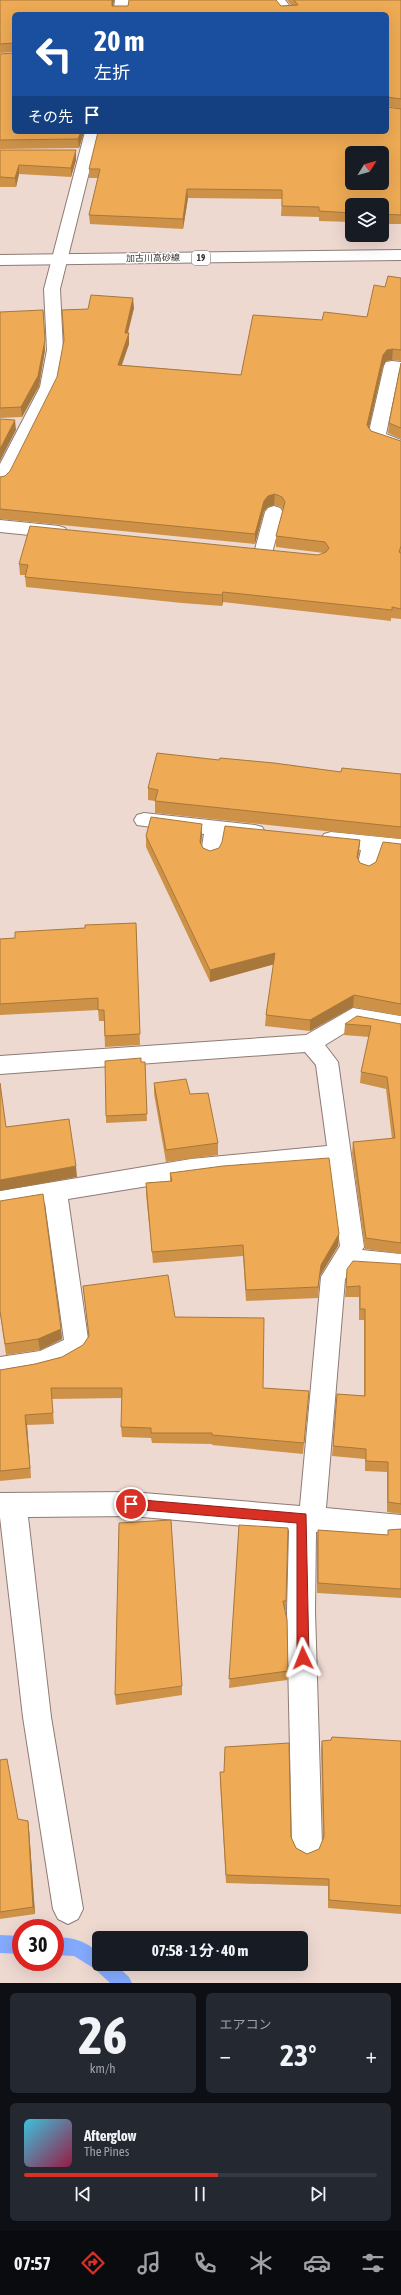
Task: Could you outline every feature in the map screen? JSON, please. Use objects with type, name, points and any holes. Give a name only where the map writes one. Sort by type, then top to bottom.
[{"type":"street","points":[[120,12],[122,0]]},
{"type":"street","points":[[278,0],[287,12]]},
{"type":"street","points":[[0,481],[22,424],[48,387],[54,350],[52,289],[91,134]]},
{"type":"street","points":[[71,154],[86,154]]},
{"type":"street","name":"加古川高砂線","points":[[0,260],[401,255]]},
{"type":"street","points":[[401,367],[392,366],[377,436],[401,446]]},
{"type":"street","points":[[263,553],[274,512]]},
{"type":"street","points":[[0,526],[77,534]]},
{"type":"street","points":[[144,820],[270,833]]},
{"type":"street","points":[[211,853],[215,828]]},
{"type":"street","points":[[310,837],[401,847]]},
{"type":"street","points":[[367,868],[373,844]]},
{"type":"street","points":[[0,1065],[310,1043],[353,1017],[401,1025]]},
{"type":"street","points":[[307,1845],[301,1611],[307,1518],[333,1277],[352,1247],[327,1062],[310,1043]]},
{"type":"street","points":[[0,1200],[191,1169],[339,1154]]},
{"type":"street","points":[[0,1368],[43,1362],[77,1346],[55,1192]]},
{"type":"street","points":[[345,1259],[401,1264]]},
{"type":"street","points":[[68,1909],[37,1717],[6,1505],[131,1504],[401,1526]]},
{"type":"building","points":[[0,0],[112,0],[112,6],[128,6],[129,0],[276,0],[281,6],[298,5],[294,0],[401,0],[401,99],[389,97],[389,12],[12,12],[12,43],[0,44]]},
{"type":"building","points":[[12,53],[12,134],[80,134],[78,139],[0,140],[0,54]]},
{"type":"building","points":[[389,107],[401,109],[401,215],[389,214],[389,198],[345,198],[345,213],[319,211],[319,207],[282,206],[282,190],[187,189],[183,219],[89,215],[100,169],[89,169],[98,134],[389,134]]},
{"type":"building","points":[[0,150],[76,150],[71,168],[19,165],[15,178],[0,177]]},
{"type":"building","points":[[388,276],[401,278],[401,350],[387,350],[383,355],[367,425],[371,431],[401,441],[401,546],[399,552],[401,553],[401,609],[392,607],[392,610],[223,592],[222,595],[182,592],[25,577],[28,565],[19,564],[30,526],[318,555],[326,552],[329,548],[325,542],[276,536],[285,502],[282,497],[275,494],[268,496],[264,501],[255,534],[0,509],[0,477],[5,476],[10,471],[57,377],[64,340],[62,310],[88,309],[91,295],[133,298],[125,333],[129,333],[118,365],[241,375],[253,315],[322,320],[324,312],[367,317],[374,285],[385,287]]},
{"type":"building","points":[[43,310],[45,340],[38,376],[21,407],[0,408],[0,312]]},
{"type":"building","points":[[401,363],[401,428],[389,423]]},
{"type":"building","points":[[0,419],[15,420],[0,449]]},
{"type":"building","points":[[157,753],[219,760],[220,758],[274,763],[341,772],[342,768],[401,774],[401,827],[155,801],[158,790],[148,788]]},
{"type":"building","points":[[151,817],[202,824],[200,842],[203,848],[210,851],[219,848],[222,842],[225,826],[360,840],[357,857],[360,863],[369,866],[376,862],[383,842],[401,844],[401,1004],[354,995],[310,1020],[266,1015],[275,953],[210,970],[146,836]]},
{"type":"building","points":[[136,923],[140,1034],[105,1036],[104,1010],[98,1010],[98,998],[0,1004],[0,939],[15,938],[15,932],[85,928],[85,925]]},
{"type":"building","points":[[357,1016],[401,1024],[401,1243],[366,1238],[353,1142],[395,1138],[387,1077],[361,1072],[371,1026],[345,1024]]},
{"type":"building","points":[[141,1058],[141,1062],[145,1062],[147,1114],[106,1116],[105,1061]]},
{"type":"building","points":[[186,1079],[190,1094],[208,1093],[218,1143],[166,1150],[154,1083]]},
{"type":"building","points":[[0,1083],[6,1127],[69,1119],[76,1166],[0,1180]]},
{"type":"building","points":[[329,1158],[339,1234],[321,1265],[318,1287],[246,1290],[243,1245],[152,1252],[146,1183],[172,1181],[170,1173],[223,1166]]},
{"type":"building","points":[[43,1194],[61,1329],[38,1339],[5,1344],[0,1311],[0,1201]]},
{"type":"building","points":[[353,1261],[401,1264],[401,1504],[388,1502],[388,1462],[366,1461],[366,1449],[333,1446],[337,1394],[365,1396],[365,1309],[360,1309],[360,1286],[346,1287],[347,1269]]},
{"type":"building","points":[[168,1275],[175,1317],[264,1318],[263,1388],[309,1391],[304,1443],[212,1435],[212,1433],[151,1433],[151,1428],[121,1427],[122,1388],[51,1388],[53,1413],[25,1415],[30,1468],[0,1471],[0,1370],[35,1364],[62,1357],[83,1345],[89,1336],[83,1286]]},
{"type":"building","points":[[171,1520],[182,1686],[115,1695],[119,1523]]},
{"type":"building","points":[[239,1525],[288,1528],[286,1601],[283,1601],[287,1620],[288,1671],[229,1679]]},
{"type":"building","points":[[401,1529],[401,1589],[318,1583],[318,1530],[388,1535],[388,1530]]},
{"type":"building","points":[[332,1737],[401,1741],[401,1906],[329,1900],[329,1879],[226,1875],[220,1772],[224,1772],[225,1747],[289,1743],[291,1837],[296,1848],[307,1854],[319,1849],[324,1837],[322,1741],[331,1740]]},
{"type":"building","points":[[7,1759],[18,1819],[28,1821],[33,1907],[0,1912],[0,1760]]},
{"type":"waterway","points":[[0,1944],[12,1945]]},
{"type":"waterway","points":[[64,1946],[76,1947],[92,1957]]},
{"type":"waterway","points":[[110,1971],[123,1983]]},
{"type":"route","points":[[131,1504],[303,1518],[301,1611],[303,1658]]}]
